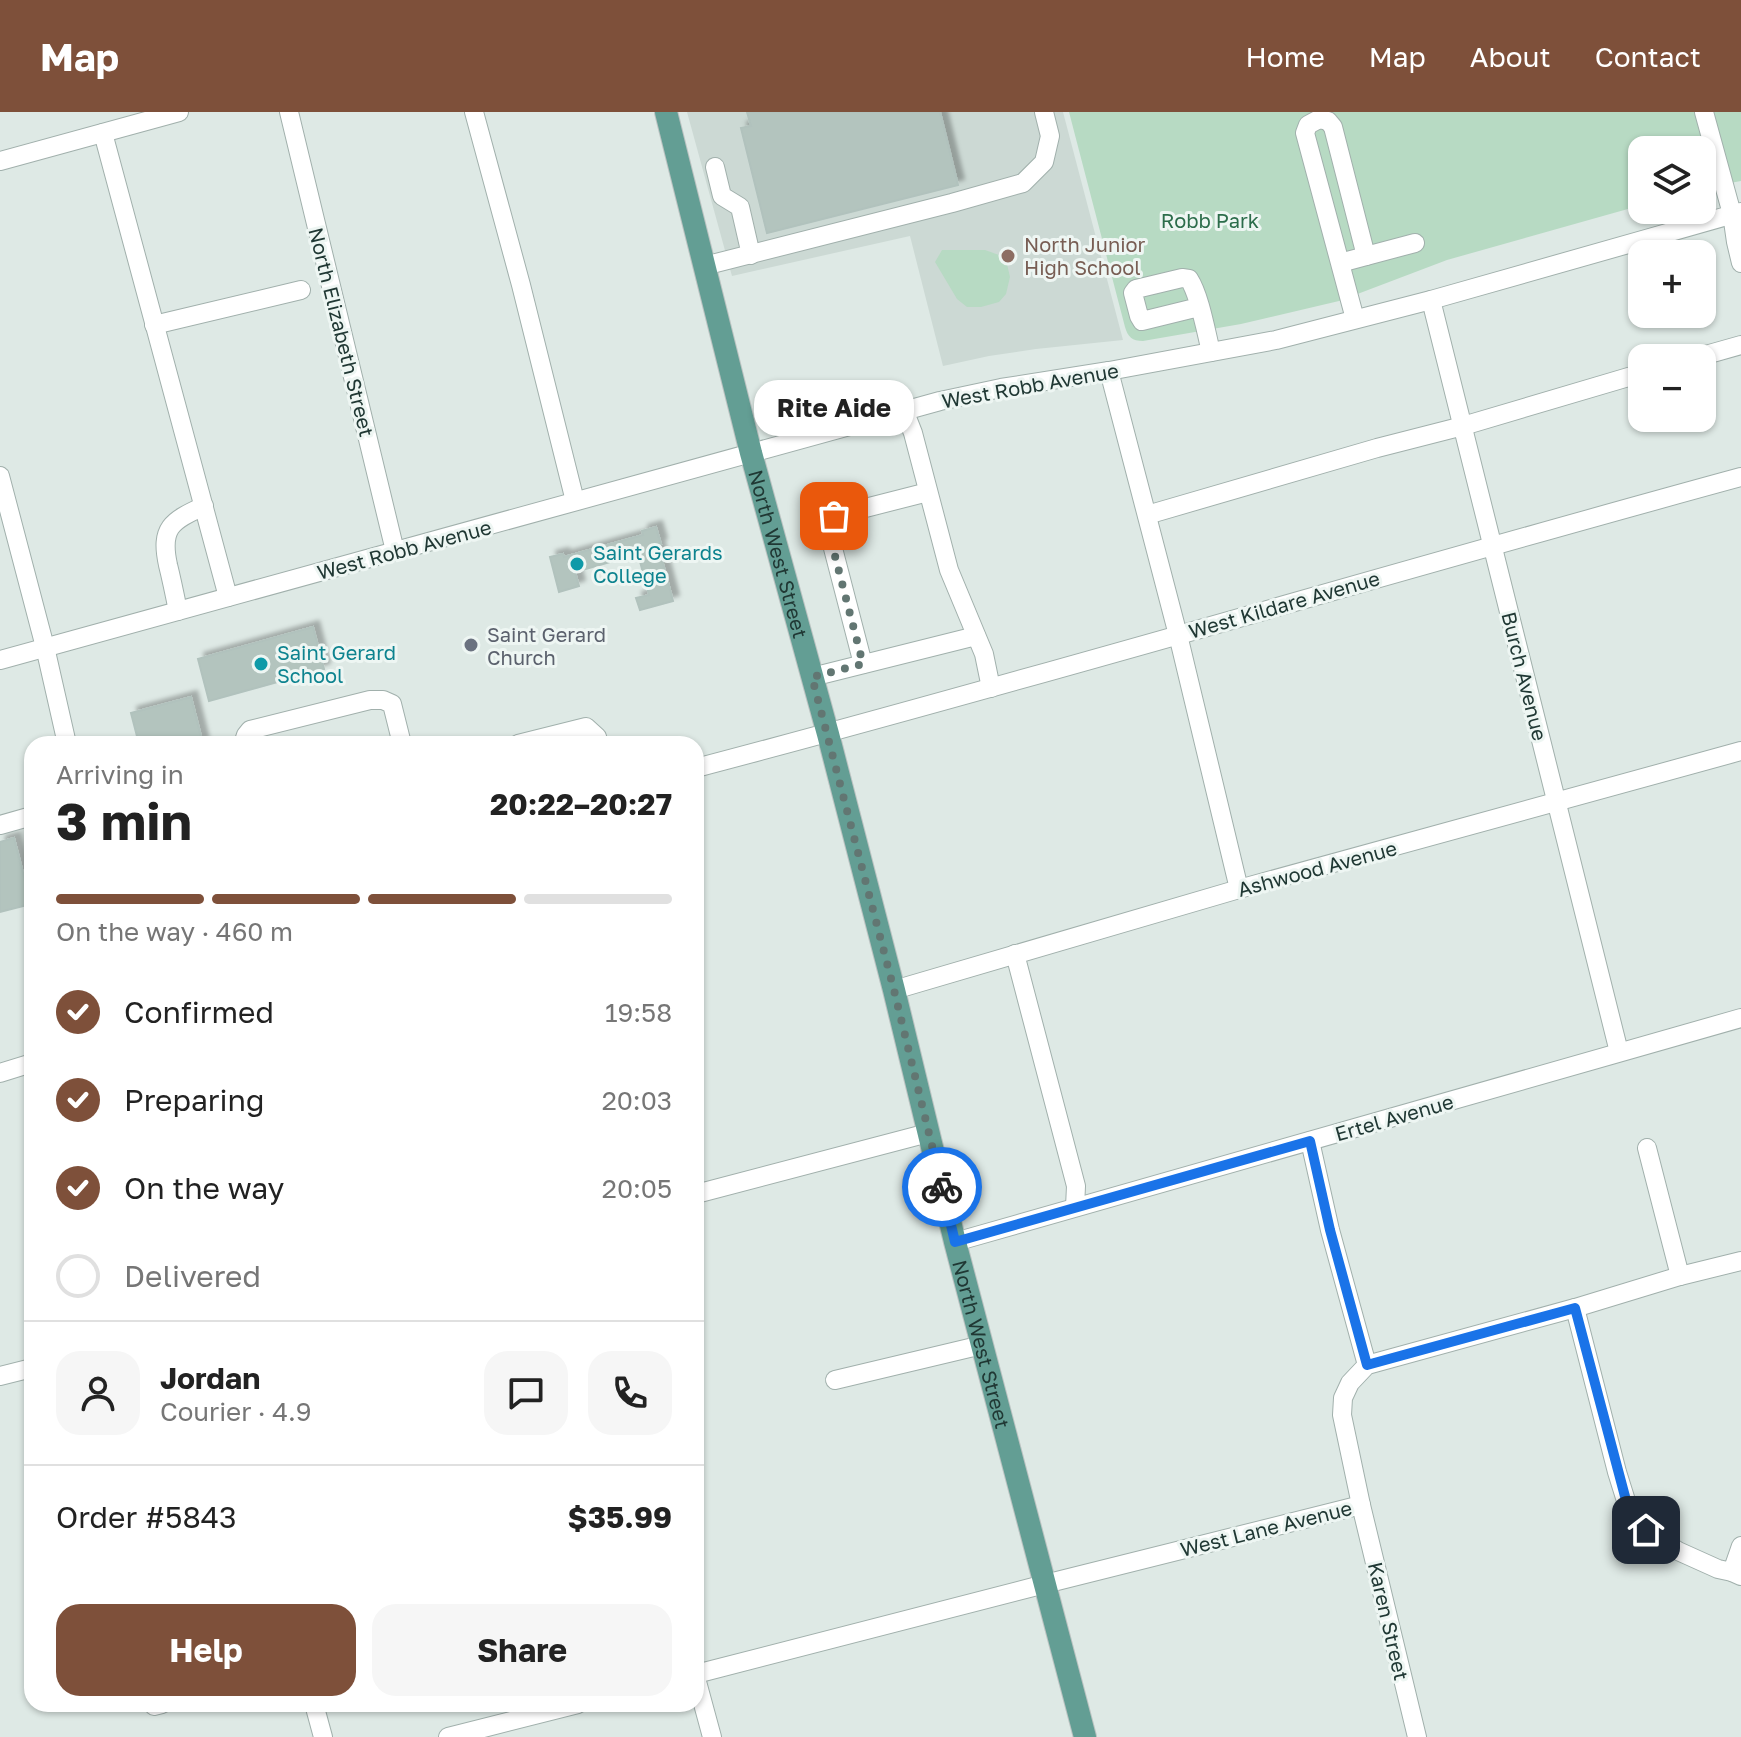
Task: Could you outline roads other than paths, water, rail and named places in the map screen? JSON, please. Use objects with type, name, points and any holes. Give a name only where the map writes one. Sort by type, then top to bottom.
[{"type":"main road","name":"North West Street","points":[[666,112],[751,453],[828,734],[955,1242],[1085,1737]]},
{"type":"street","points":[[0,161],[179,112]]},
{"type":"street","name":"North Elizabeth Street","points":[[289,112],[395,551]]},
{"type":"street","points":[[474,112],[575,501]]},
{"type":"street","points":[[704,266],[1023,183],[1044,162],[1050,136],[1044,112]]},
{"type":"street","points":[[1704,112],[1737,213],[1736,242],[1741,263]]},
{"type":"street","points":[[1355,319],[1305,133],[1308,125],[1316,120],[1328,121],[1333,127],[1366,256]]},
{"type":"street","points":[[103,133],[228,597]]},
{"type":"street","points":[[715,167],[722,196],[740,207],[751,255]]},
{"type":"street","name":"West Robb Avenue","points":[[0,660],[904,410],[969,394],[1276,340],[1431,300],[1737,213]]},
{"type":"street","points":[[1340,263],[1415,243]]},
{"type":"street","points":[[154,325],[301,290]]},
{"type":"street","name":"Burch Avenue","points":[[1431,300],[1619,1052]]},
{"type":"street","points":[[1199,307],[1211,352]]},
{"type":"street","points":[[1716,352],[1741,345]]},
{"type":"street","points":[[1109,371],[1178,635],[1239,889]]},
{"type":"street","points":[[1147,515],[1628,377]]},
{"type":"street","points":[[904,410],[913,433],[949,570],[984,654],[991,688]]},
{"type":"street","points":[[0,476],[65,736]]},
{"type":"street","name":"West Kildare Avenue","points":[[704,766],[828,734],[1493,544],[1741,477]]},
{"type":"street","points":[[863,664],[828,529],[830,521],[834,516],[928,492]]},
{"type":"street","points":[[178,611],[165,539],[168,530],[185,514],[204,506]]},
{"type":"street","points":[[812,677],[976,636]]},
{"type":"street","points":[[246,736],[250,730],[370,700],[383,700],[392,704],[398,736]]},
{"type":"street","points":[[550,736],[586,727],[596,736]]},
{"type":"street","name":"Ashwood Avenue","points":[[894,990],[1239,889],[1741,751]]},
{"type":"street","points":[[0,825],[24,818]]},
{"type":"street","points":[[1015,954],[1076,1186],[1075,1207]]},
{"type":"street","name":"Ertel Avenue","points":[[955,1242],[1741,1018]]},
{"type":"street","points":[[0,1073],[24,1066]]},
{"type":"street","points":[[704,1192],[928,1133]]},
{"type":"street","points":[[1310,1141],[1330,1230],[1367,1365],[1741,1261]]},
{"type":"street","points":[[1647,1148],[1680,1276]]},
{"type":"street","points":[[1575,1308],[1617,1472],[1633,1517],[1646,1530],[1678,1551],[1737,1574],[1741,1546]]},
{"type":"street","points":[[835,1380],[982,1345]]},
{"type":"street","name":"West Lane Avenue","points":[[704,1674],[1361,1505],[1342,1415],[1343,1398],[1350,1383],[1367,1365]]},
{"type":"street","points":[[0,1376],[24,1370]]},
{"type":"street","name":"Karen Street","points":[[1361,1505],[1417,1737]]},
{"type":"street","points":[[704,1706],[712,1737]]},
{"type":"street","points":[[316,1712],[323,1737]]},
{"type":"street","points":[[448,1737],[546,1712]]},
{"type":"place","name":"North Junior High School","points":[[1008,256]]},
{"type":"place","name":"Rite Aide","points":[[834,516]]},
{"type":"place","name":"Saint Gerards College","points":[[577,564]]},
{"type":"place","name":"Saint Gerard Church","points":[[471,645]]},
{"type":"place","name":"Saint Gerard School","points":[[261,664]]},
{"type":"park label","name":"Robb Park","points":[[1210,220]]}]
